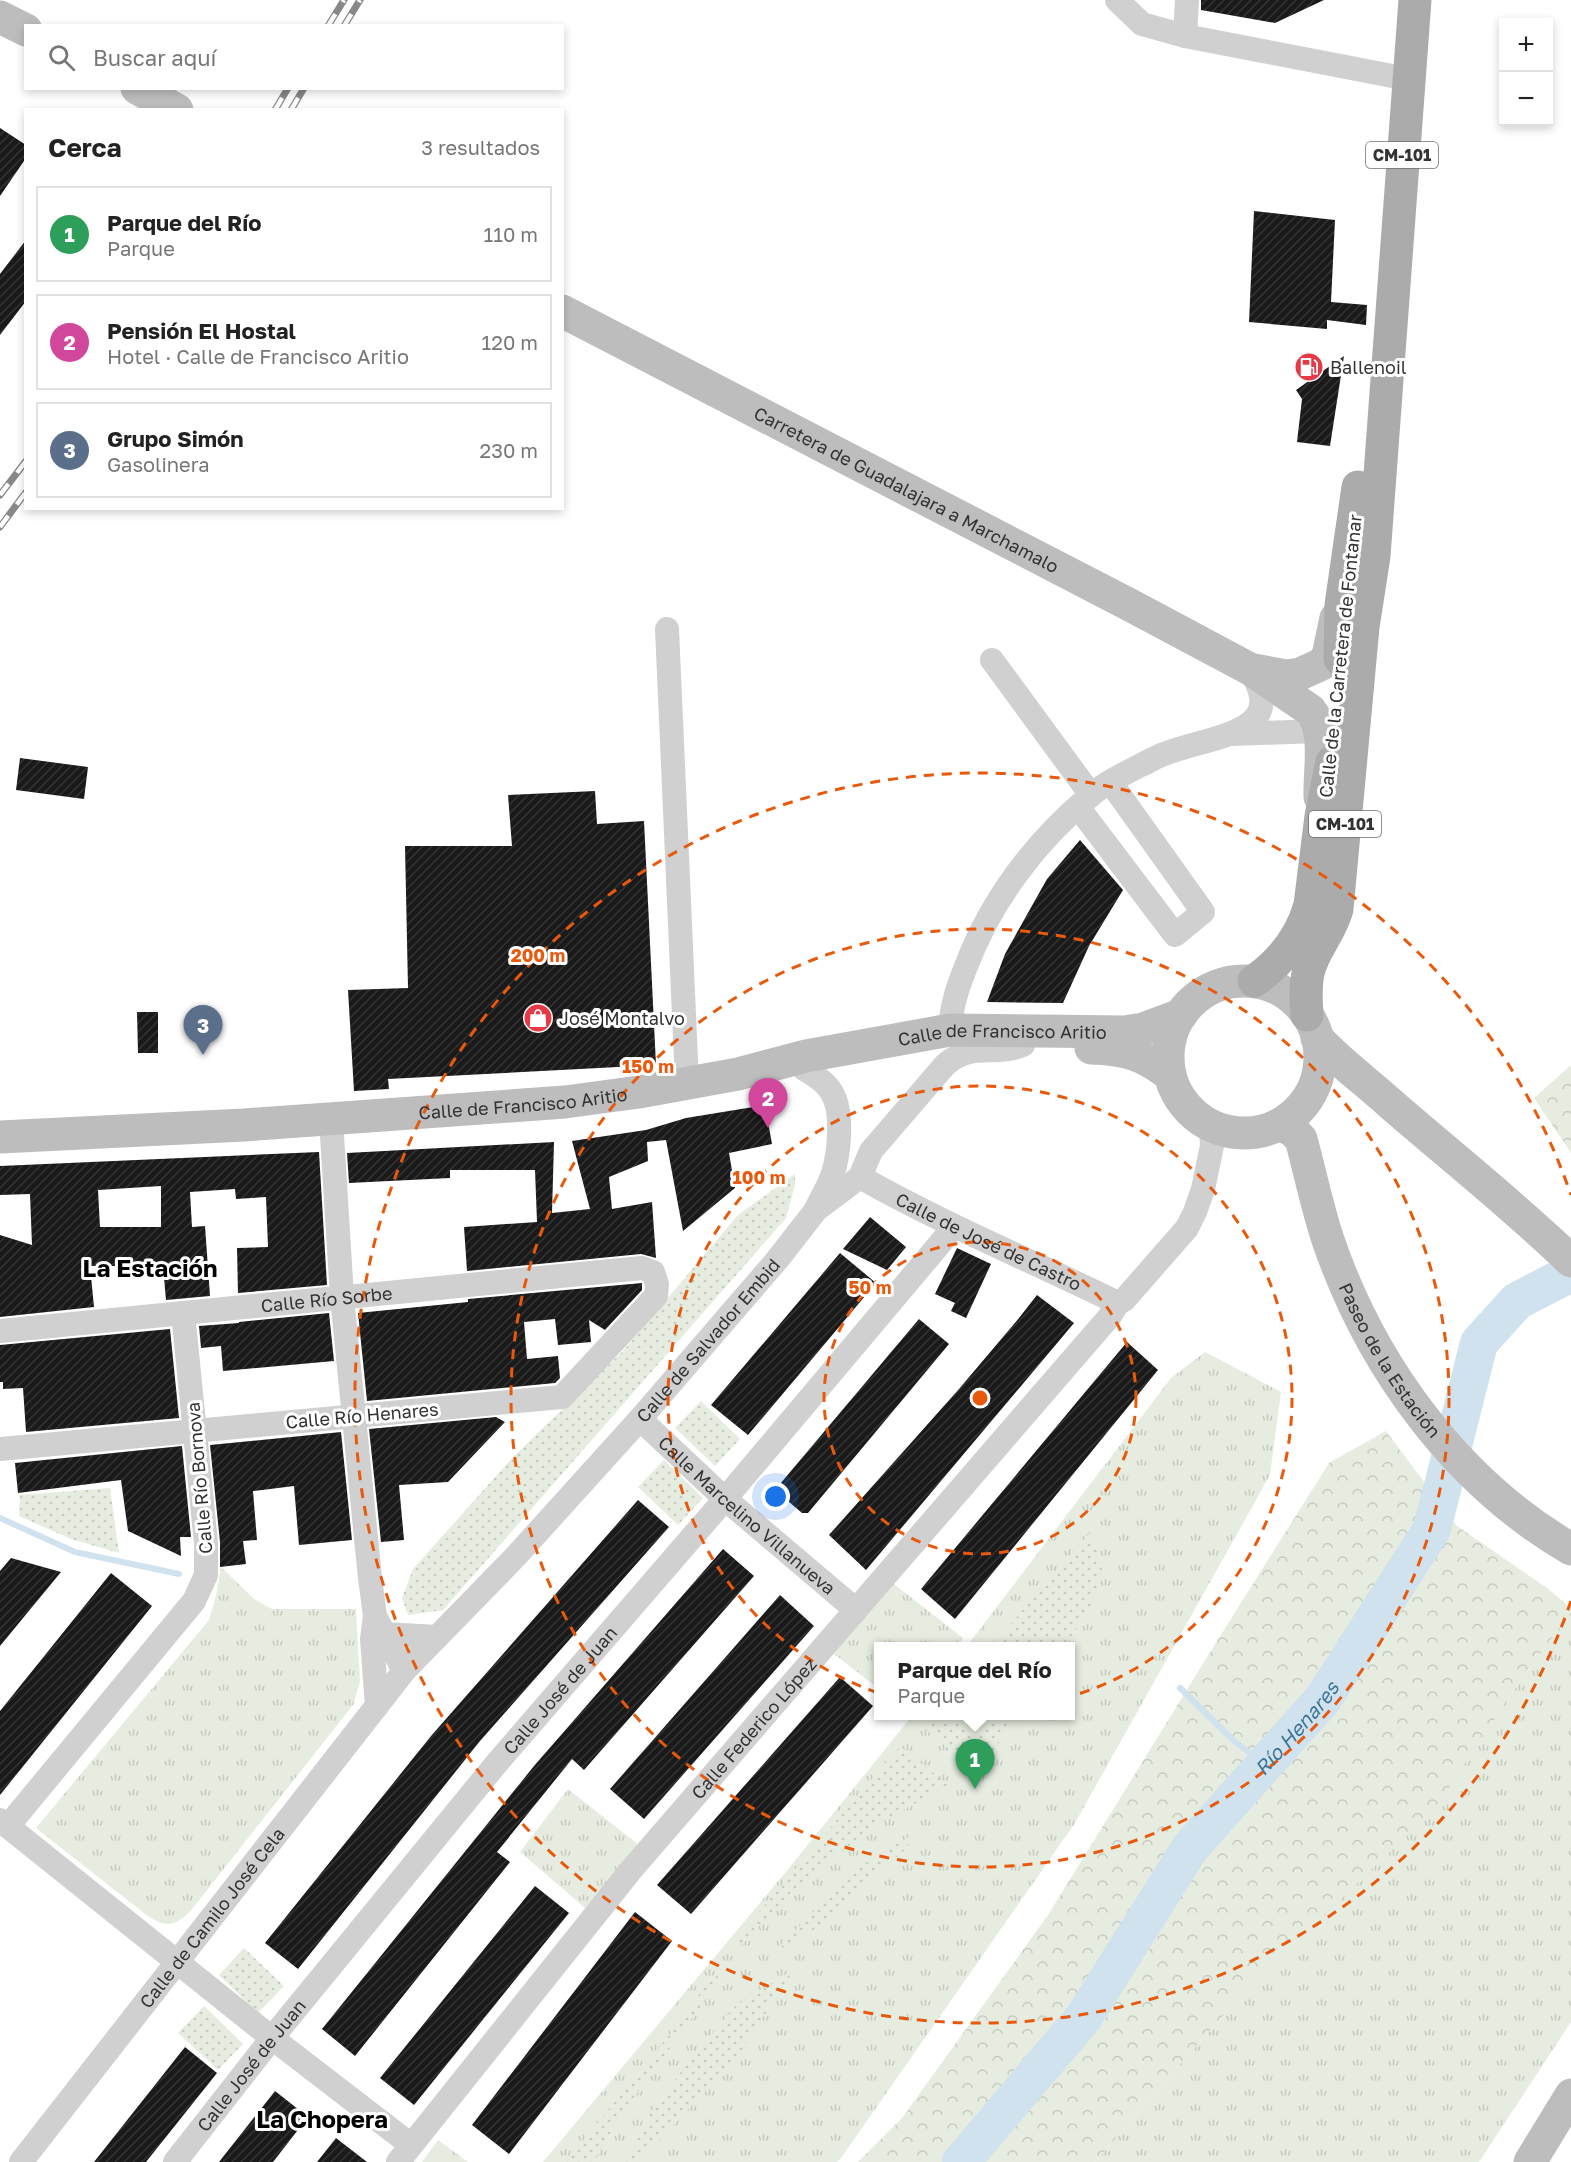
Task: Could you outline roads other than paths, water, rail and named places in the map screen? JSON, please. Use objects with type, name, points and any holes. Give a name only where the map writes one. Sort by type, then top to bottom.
[{"type":"main road","name":"Calle de la Carretera de Fontanar","points":[[1312,1027],[1306,993],[1308,972],[1334,921],[1337,909],[1363,627],[1374,555],[1415,0]]},
{"type":"main road","points":[[0,17],[24,29]]},
{"type":"main road","points":[[141,90],[173,108]]},
{"type":"main road","name":"Calle de la Carretera de Fontanar","points":[[1254,981],[1269,971],[1281,958],[1307,917],[1310,906],[1321,816],[1331,772],[1339,686],[1341,605],[1375,354],[1393,276]]},
{"type":"main road","name":"Carretera de Guadalajara a Marchamalo","points":[[564,312],[1250,669]]},
{"type":"main road","points":[[1250,669],[1286,676],[1300,674],[1322,664],[1328,656],[1335,621],[1341,605]]},
{"type":"main road","points":[[1250,669],[1315,715],[1319,731],[1321,816]]},
{"type":"main road","points":[[1254,981],[1284,992],[1303,1008],[1312,1027],[1321,1053],[1318,1078],[1308,1100],[1281,1125],[1270,1130],[1246,1134],[1221,1130],[1198,1118],[1180,1099],[1170,1075],[1168,1049],[1173,1031],[1181,1015],[1191,1003],[1212,988],[1237,982],[1254,981]]},
{"type":"main road","name":"Calle de Francisco Aritio","points":[[0,1137],[331,1119],[565,1102],[738,1074],[806,1056],[950,1030],[1125,1032],[1143,1029],[1181,1015]]},
{"type":"main road","points":[[1312,1027],[1337,1060],[1378,1092],[1543,1234],[1571,1261]]},
{"type":"main road","name":"Calle de Francisco Aritio","points":[[738,1074],[783,1072],[949,1044],[1119,1049],[1143,1057],[1170,1075]]},
{"type":"main road","name":"Paseo de la Estación","points":[[1281,1125],[1292,1130],[1301,1138],[1328,1240],[1356,1309],[1397,1381],[1433,1430],[1497,1496],[1541,1530],[1571,1549]]},
{"type":"main road","points":[[1530,2162],[1571,2095]]},
{"type":"street","points":[[1117,0],[1142,24],[1185,36],[1408,79]]},
{"type":"street","points":[[1185,36],[1187,0]]},
{"type":"street","points":[[667,629],[687,1083]]},
{"type":"street","points":[[992,660],[1093,795],[1203,912],[1174,935],[1093,795]]},
{"type":"street","points":[[950,1030],[955,994],[979,932],[1020,867],[1053,831],[1093,795],[1155,757],[1228,734],[1251,723],[1262,706],[1262,696],[1250,669]]},
{"type":"street","points":[[1228,734],[1319,731]]},
{"type":"street","name":"Calle de Salvador Embid","points":[[404,1671],[517,1556],[640,1419],[777,1260],[816,1210],[860,1177],[871,1151],[954,1057],[969,1051],[1009,1049],[1023,1045]]},
{"type":"street","points":[[804,1069],[818,1077],[830,1089],[838,1104],[838,1150],[832,1176],[816,1210]]},
{"type":"street","points":[[331,1119],[342,1298],[369,1578],[380,1625],[404,1671]]},
{"type":"street","name":"Calle Federico López","points":[[404,2153],[631,1870],[1110,1316],[1118,1303],[1128,1295],[1187,1228],[1203,1189],[1212,1146],[1211,1131],[1206,1123]]},
{"type":"street","name":"Calle de José de Castro","points":[[860,1177],[954,1227],[992,1242],[1118,1303]]},
{"type":"street","name":"Calle José de Juan","points":[[175,2162],[272,2038],[496,1764],[725,1499],[954,1227]]},
{"type":"street","name":"Calle Río Sorbe","points":[[0,1331],[642,1268],[653,1272]]},
{"type":"street","name":"Calle Río Henares","points":[[0,1449],[562,1397],[656,1296],[657,1284],[653,1272]]},
{"type":"street","name":"Calle Río Bornova","points":[[4,1823],[194,1601],[206,1575],[206,1543],[183,1313]]},
{"type":"street","name":"Calle Marcelino Villanueva","points":[[640,1419],[725,1499],[856,1610]]},
{"type":"street","points":[[380,1625],[437,1637]]},
{"type":"street","points":[[377,1706],[372,1640],[380,1625]]},
{"type":"street","name":"Calle de Camilo José Cela","points":[[21,2162],[404,1671]]},
{"type":"street","points":[[4,1823],[272,2038],[404,2153]]},
{"type":"waterway","name":"Río Henares","points":[[961,2162],[1084,2017],[1190,1848],[1323,1699],[1432,1529],[1479,1343],[1517,1301],[1571,1273]]},
{"type":"waterway","points":[[0,1518],[75,1552],[179,1574]]},
{"type":"waterway","points":[[1180,1688],[1233,1740],[1264,1764]]},
{"type":"railway","points":[[329,24],[344,0]]},
{"type":"railway","points":[[345,24],[360,0]]},
{"type":"railway","points":[[276,108],[287,90]]},
{"type":"railway","points":[[292,108],[303,90]]},
{"type":"railway","points":[[0,495],[24,464]]},
{"type":"railway","points":[[0,527],[24,495]]},
{"type":"place","name":"Ballenoil","points":[[1309,367]]},
{"type":"place","name":"José Montalvo","points":[[538,1018]]},
{"type":"place","name":"Grupo Simón","points":[[203,1055]]},
{"type":"place","name":"Pensión El Hostal","points":[[768,1128]]},
{"type":"place","name":"Parque del Río","points":[[975,1789]]},
{"type":"district","name":"La Estación","points":[[150,1267]]},
{"type":"district","name":"La Chopera","points":[[322,2118]]}]
